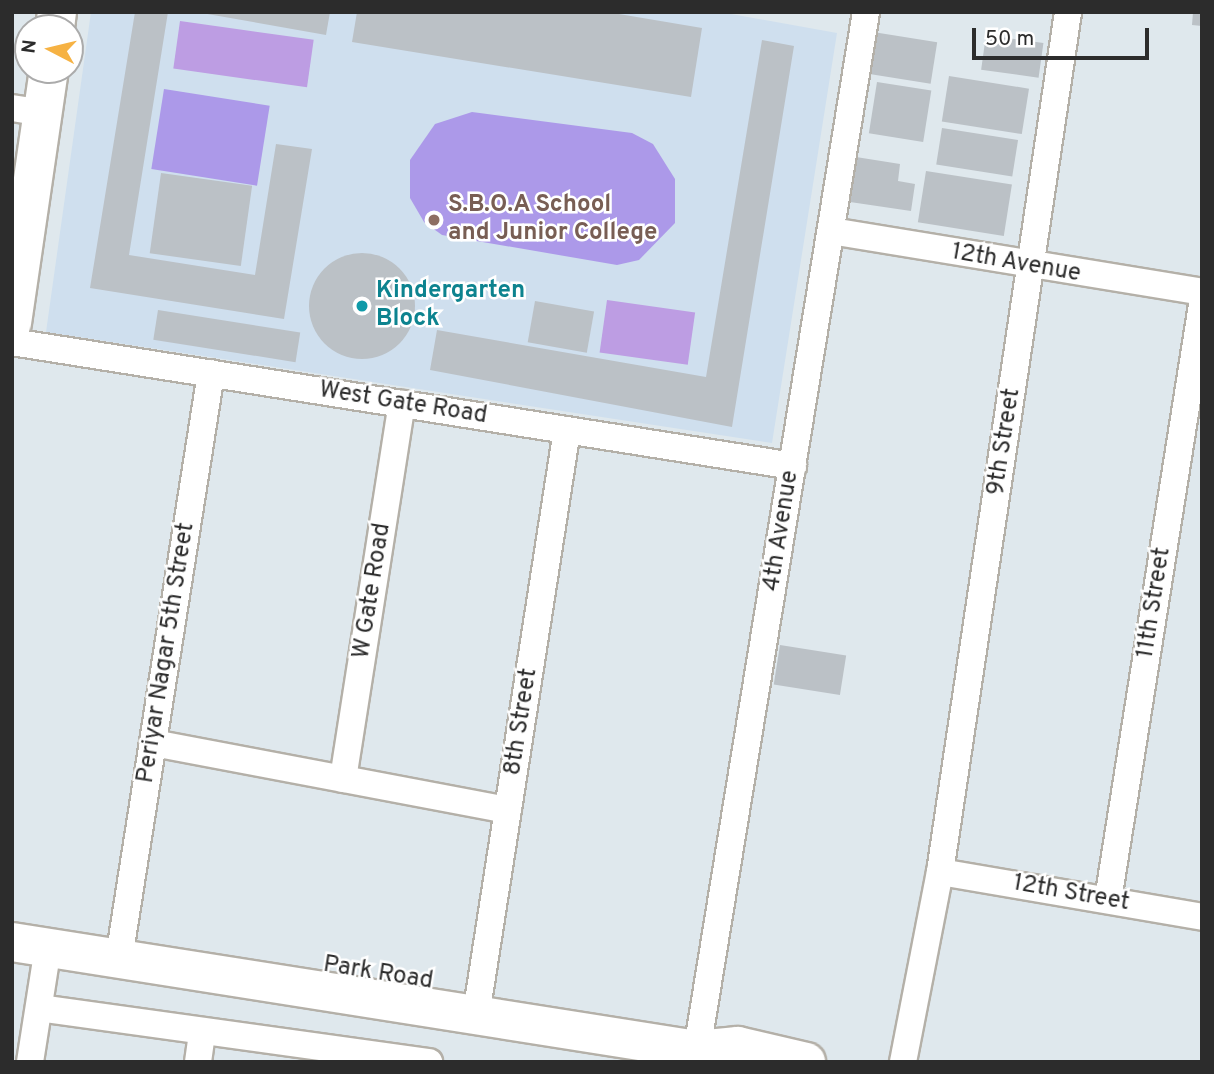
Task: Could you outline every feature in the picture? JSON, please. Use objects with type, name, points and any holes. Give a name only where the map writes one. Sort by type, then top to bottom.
[{"type":"street","name":"4th Avenue","points":[[700,1037],[865,12]]},
{"type":"street","name":"9th Street","points":[[903,1062],[940,872],[1068,12]]},
{"type":"street","points":[[12,323],[27,111],[41,84]]},
{"type":"street","name":"12th Avenue","points":[[831,231],[1031,268],[1202,292]]},
{"type":"street","name":"11th Street","points":[[1108,900],[1202,305]]},
{"type":"street","name":"West Gate Road","points":[[12,342],[793,466]]},
{"type":"street","name":"Periyar Nagar 5th Street","points":[[121,946],[211,373]]},
{"type":"street","name":"W Gate Road","points":[[343,779],[402,404]]},
{"type":"street","name":"8th Street","points":[[478,1003],[567,430]]},
{"type":"street","points":[[153,743],[508,810]]},
{"type":"street","name":"12th Street","points":[[940,872],[1202,917]]},
{"type":"street","name":"Park Road","points":[[12,917],[121,946],[700,1037],[806,1062]]},
{"type":"street","points":[[30,945],[39,1008],[30,1062]]},
{"type":"street","name":"Park Road","points":[[30,945],[121,946]]},
{"type":"street","points":[[39,1008],[202,1034],[429,1062]]},
{"type":"street","points":[[198,1062],[202,1034]]},
{"type":"shaded area","name":"S.B.O.A School and Junior College","points":[[91,12],[720,12],[837,33],[772,443],[46,332],[81,84],[84,84],[84,62]]},
{"type":"shaded area","points":[[180,21],[314,40],[307,87],[173,69]]},
{"type":"shaded area","points":[[164,89],[270,106],[257,186],[151,169]]},
{"type":"shaded area","points":[[472,112],[632,133],[653,144],[675,179],[675,223],[639,260],[617,265],[442,235],[424,222],[410,198],[410,160],[435,124]]},
{"type":"shaded area","points":[[607,300],[695,312],[688,365],[600,352]]},
{"type":"building","points":[[135,12],[168,12],[129,255],[255,275],[276,144],[312,149],[284,319],[90,288]]},
{"type":"building","points":[[196,12],[330,12],[326,35]]},
{"type":"building","points":[[357,12],[607,12],[702,28],[691,97],[352,42]]},
{"type":"building","points":[[1193,12],[1202,12],[1202,26],[1192,25]]},
{"type":"building","points":[[873,32],[937,42],[931,84],[866,73]]},
{"type":"building","points":[[986,35],[1043,43],[1039,78],[981,70]]},
{"type":"building","points":[[762,40],[794,46],[732,427],[430,370],[437,330],[706,377]]},
{"type":"building","points":[[949,76],[1029,89],[1022,134],[942,121]]},
{"type":"building","points":[[877,82],[931,91],[923,142],[869,133]]},
{"type":"building","points":[[942,128],[1018,140],[1012,177],[936,165]]},
{"type":"building","points":[[856,157],[900,164],[898,181],[915,184],[911,211],[850,202]]},
{"type":"building","points":[[926,171],[1012,185],[1004,236],[918,222]]},
{"type":"building","points":[[161,173],[252,186],[241,266],[150,253]]},
{"type":"building","name":"Kindergarten Block","points":[[362,253],[382,257],[400,268],[411,286],[415,306],[411,326],[400,344],[382,355],[362,359],[342,355],[324,344],[313,326],[309,306],[313,286],[324,268],[342,257]]},
{"type":"building","points":[[535,301],[594,311],[587,353],[528,342]]},
{"type":"building","points":[[158,310],[300,333],[296,362],[153,340]]},
{"type":"building","points":[[780,645],[846,655],[840,695],[774,685]]},
{"type":"place","name":"S.B.O.A School and Junior College","points":[[434,220]]},
{"type":"place","name":"Kindergarten Block","points":[[362,306]]}]
